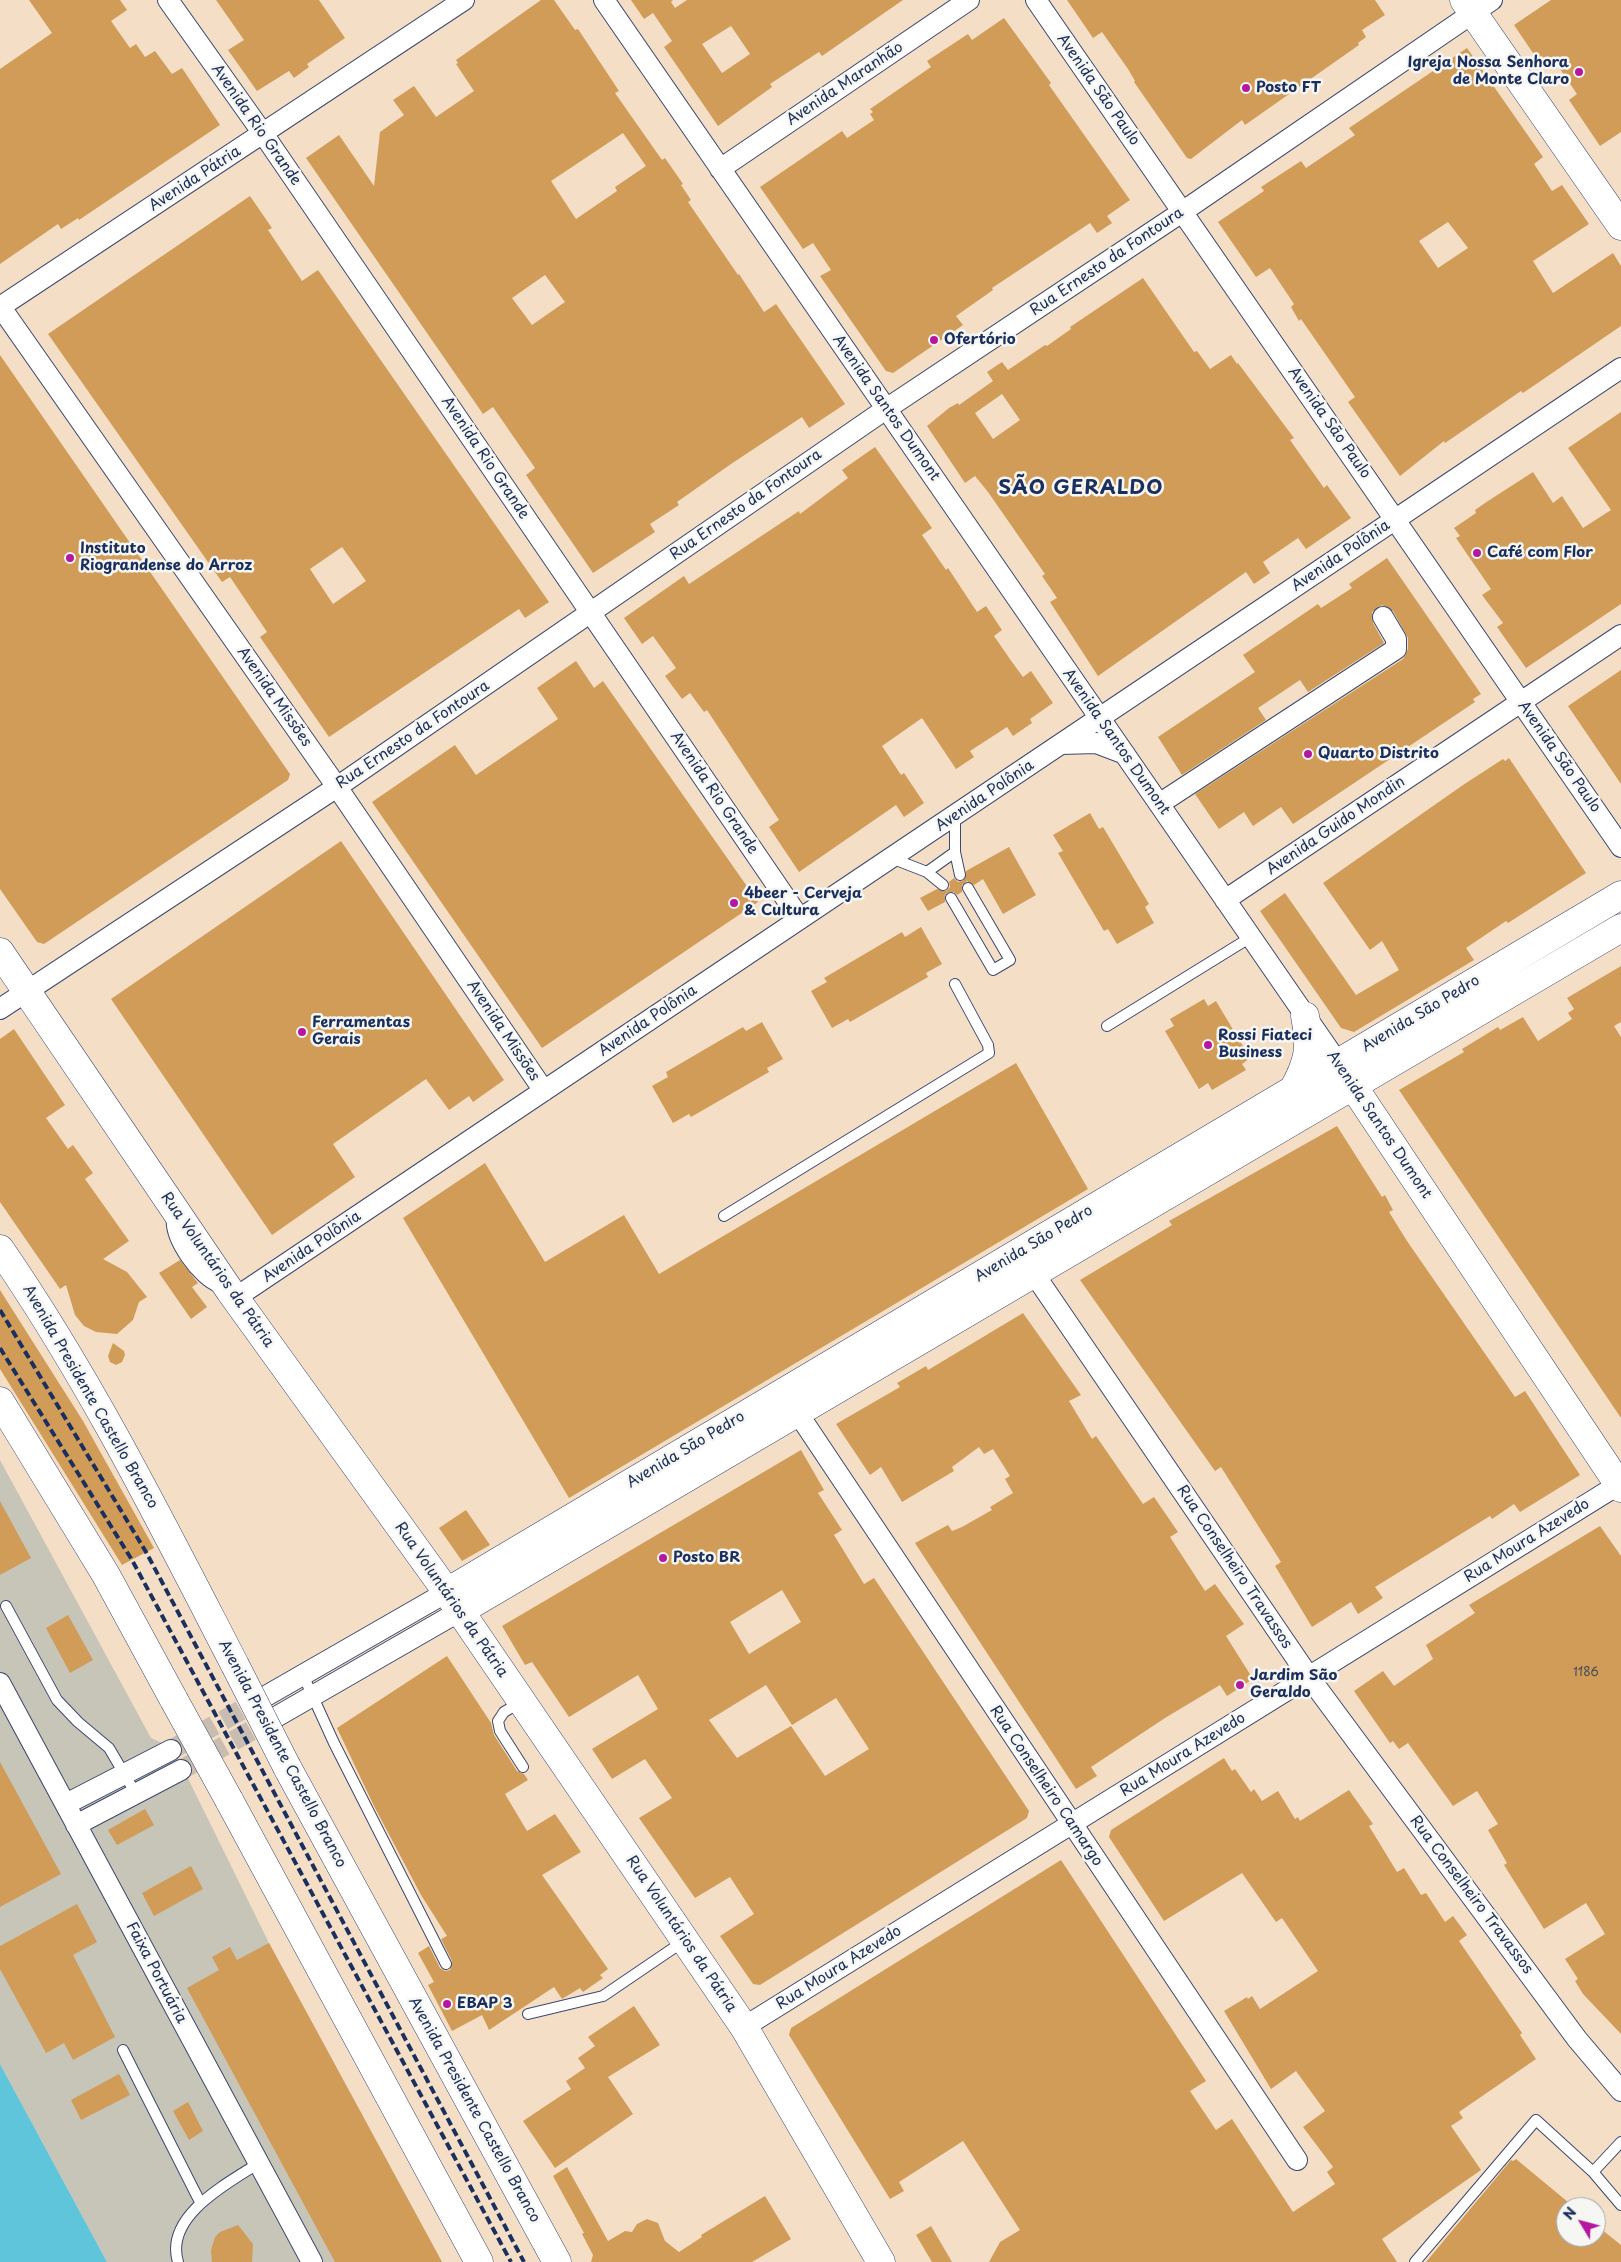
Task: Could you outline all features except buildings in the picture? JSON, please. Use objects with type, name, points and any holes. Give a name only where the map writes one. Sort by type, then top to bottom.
[{"type":"main road","points":[[1476,4],[1621,226]]},
{"type":"main road","name":"Avenida São Pedro","points":[[453,1601],[797,1412],[1293,1090],[1621,895]]},
{"type":"main road","name":"Avenida São Pedro","points":[[453,1601],[1027,1263],[1353,1086],[1621,928]]},
{"type":"main road","name":"Rua Voluntários da Pátria","points":[[0,952],[233,1294],[453,1601],[744,2027],[881,2262]]},
{"type":"main road","points":[[1293,1090],[1306,1067],[1309,1052],[1305,1016]]},
{"type":"main road","name":"Avenida Santos Dumont","points":[[1338,1063],[1620,1485]]},
{"type":"main road","name":"Avenida Presidente Castello Branco","points":[[0,1250],[41,1308],[132,1465],[288,1767],[557,2262]]},
{"type":"main road","points":[[0,1401],[106,1575],[479,2262]]},
{"type":"street","name":"Avenida Rio Grande","points":[[168,0],[264,135],[800,919]]},
{"type":"street","name":"Avenida Pátria","points":[[0,307],[264,135],[464,0]]},
{"type":"street","name":"Avenida Santos Dumont","points":[[604,0],[1338,1063]]},
{"type":"street","name":"Avenida Maranhão","points":[[720,169],[969,0]]},
{"type":"street","name":"Avenida São Paulo","points":[[1036,0],[1621,847]]},
{"type":"street","name":"Rua Ernesto da Fontoura","points":[[0,1010],[337,788],[886,409],[1182,212],[1476,4]]},
{"type":"street","name":"Avenida Missões","points":[[0,307],[337,788],[544,1090]]},
{"type":"street","name":"Avenida Polônia","points":[[233,1294],[544,1090],[955,816],[1621,368]]},
{"type":"street","points":[[1159,804],[1396,649],[1396,639],[1383,617]]},
{"type":"street","name":"Avenida Guido Mondin","points":[[1226,900],[1621,635]]},
{"type":"street","points":[[1061,744],[1096,743],[1125,754]]},
{"type":"street","name":"Rua Conselheiro Travassos","points":[[1027,1263],[1309,1677],[1578,2039],[1621,2091]]},
{"type":"street","name":"Rua Conselheiro Camargo","points":[[797,1412],[1296,2160]]},
{"type":"street","name":"Rua Moura Azevedo","points":[[744,2027],[1620,1485]]},
{"type":"street","points":[[266,1696],[303,1675],[453,1601]]},
{"type":"street","points":[[276,1717],[313,1696],[453,1601]]},
{"type":"street","name":"Faixa Portuária","points":[[0,1683],[312,2262]]},
{"type":"street","points":[[66,1804],[171,1750]]},
{"type":"street","points":[[76,1825],[181,1770]]},
{"type":"lane","points":[[955,816],[955,852],[960,875]]},
{"type":"lane","points":[[927,872],[955,852]]},
{"type":"lane","points":[[890,858],[927,872],[943,885]]},
{"type":"lane","points":[[951,898],[993,970],[1010,960],[968,888]]},
{"type":"lane","points":[[1108,1026],[1251,937]]},
{"type":"lane","points":[[724,1216],[988,1053],[988,1045],[955,984]]},
{"type":"lane","points":[[6,1606],[57,1700],[78,1722],[109,1748],[126,1773],[136,1794]]},
{"type":"lane","points":[[303,1675],[334,1743],[446,1964]]},
{"type":"lane","points":[[521,1701],[504,1712],[498,1721],[500,1731],[523,1767]]},
{"type":"lane","points":[[528,2014],[603,1996],[685,1940]]},
{"type":"lane","points":[[123,2050],[200,2202]]},
{"type":"lane","points":[[1415,2262],[1536,2120],[1593,2172],[1621,2205]]},
{"type":"lane","points":[[1593,2172],[1621,2142]]},
{"type":"lane","points":[[178,2262],[176,2254],[179,2239],[187,2218],[200,2202],[259,2163]]},
{"type":"shaded area","points":[[0,1460],[151,1738],[173,1748],[269,1943],[442,2262],[107,2262],[0,2064]]},
{"type":"water","points":[[0,2064],[107,2262],[0,2262]]},
{"type":"tunnel","points":[[171,1750],[266,1696]]},
{"type":"tunnel","points":[[181,1770],[276,1717]]},
{"type":"railway","points":[[0,1310],[146,1552],[524,2262]]},
{"type":"railway","points":[[0,1348],[132,1560],[511,2262]]},
{"type":"place","name":"Igreja Nossa Senhora de Monte Claro","points":[[1579,72]]},
{"type":"place","name":"Posto FT","points":[[1246,88]]},
{"type":"place","name":"Ofertório","points":[[934,340]]},
{"type":"place","name":"Café com Flor","points":[[1477,553]]},
{"type":"place","name":"Instituto Riograndense do Arroz","points":[[70,558]]},
{"type":"place","name":"Quarto Distrito","points":[[1308,754]]},
{"type":"place","name":"4beer - Cerveja & Cultura","points":[[734,903]]},
{"type":"place","name":"Ferramentas Gerais","points":[[302,1032]]},
{"type":"place","name":"Rossi Fiateci Business","points":[[1208,1045]]},
{"type":"place","name":"Posto BR","points":[[663,1558]]},
{"type":"place","name":"Jardim São Geraldo","points":[[1240,1685]]},
{"type":"place","name":"EBAP 3","points":[[447,2004]]},
{"type":"district","name":"SÃO GERALDO","points":[[1081,488]]}]
